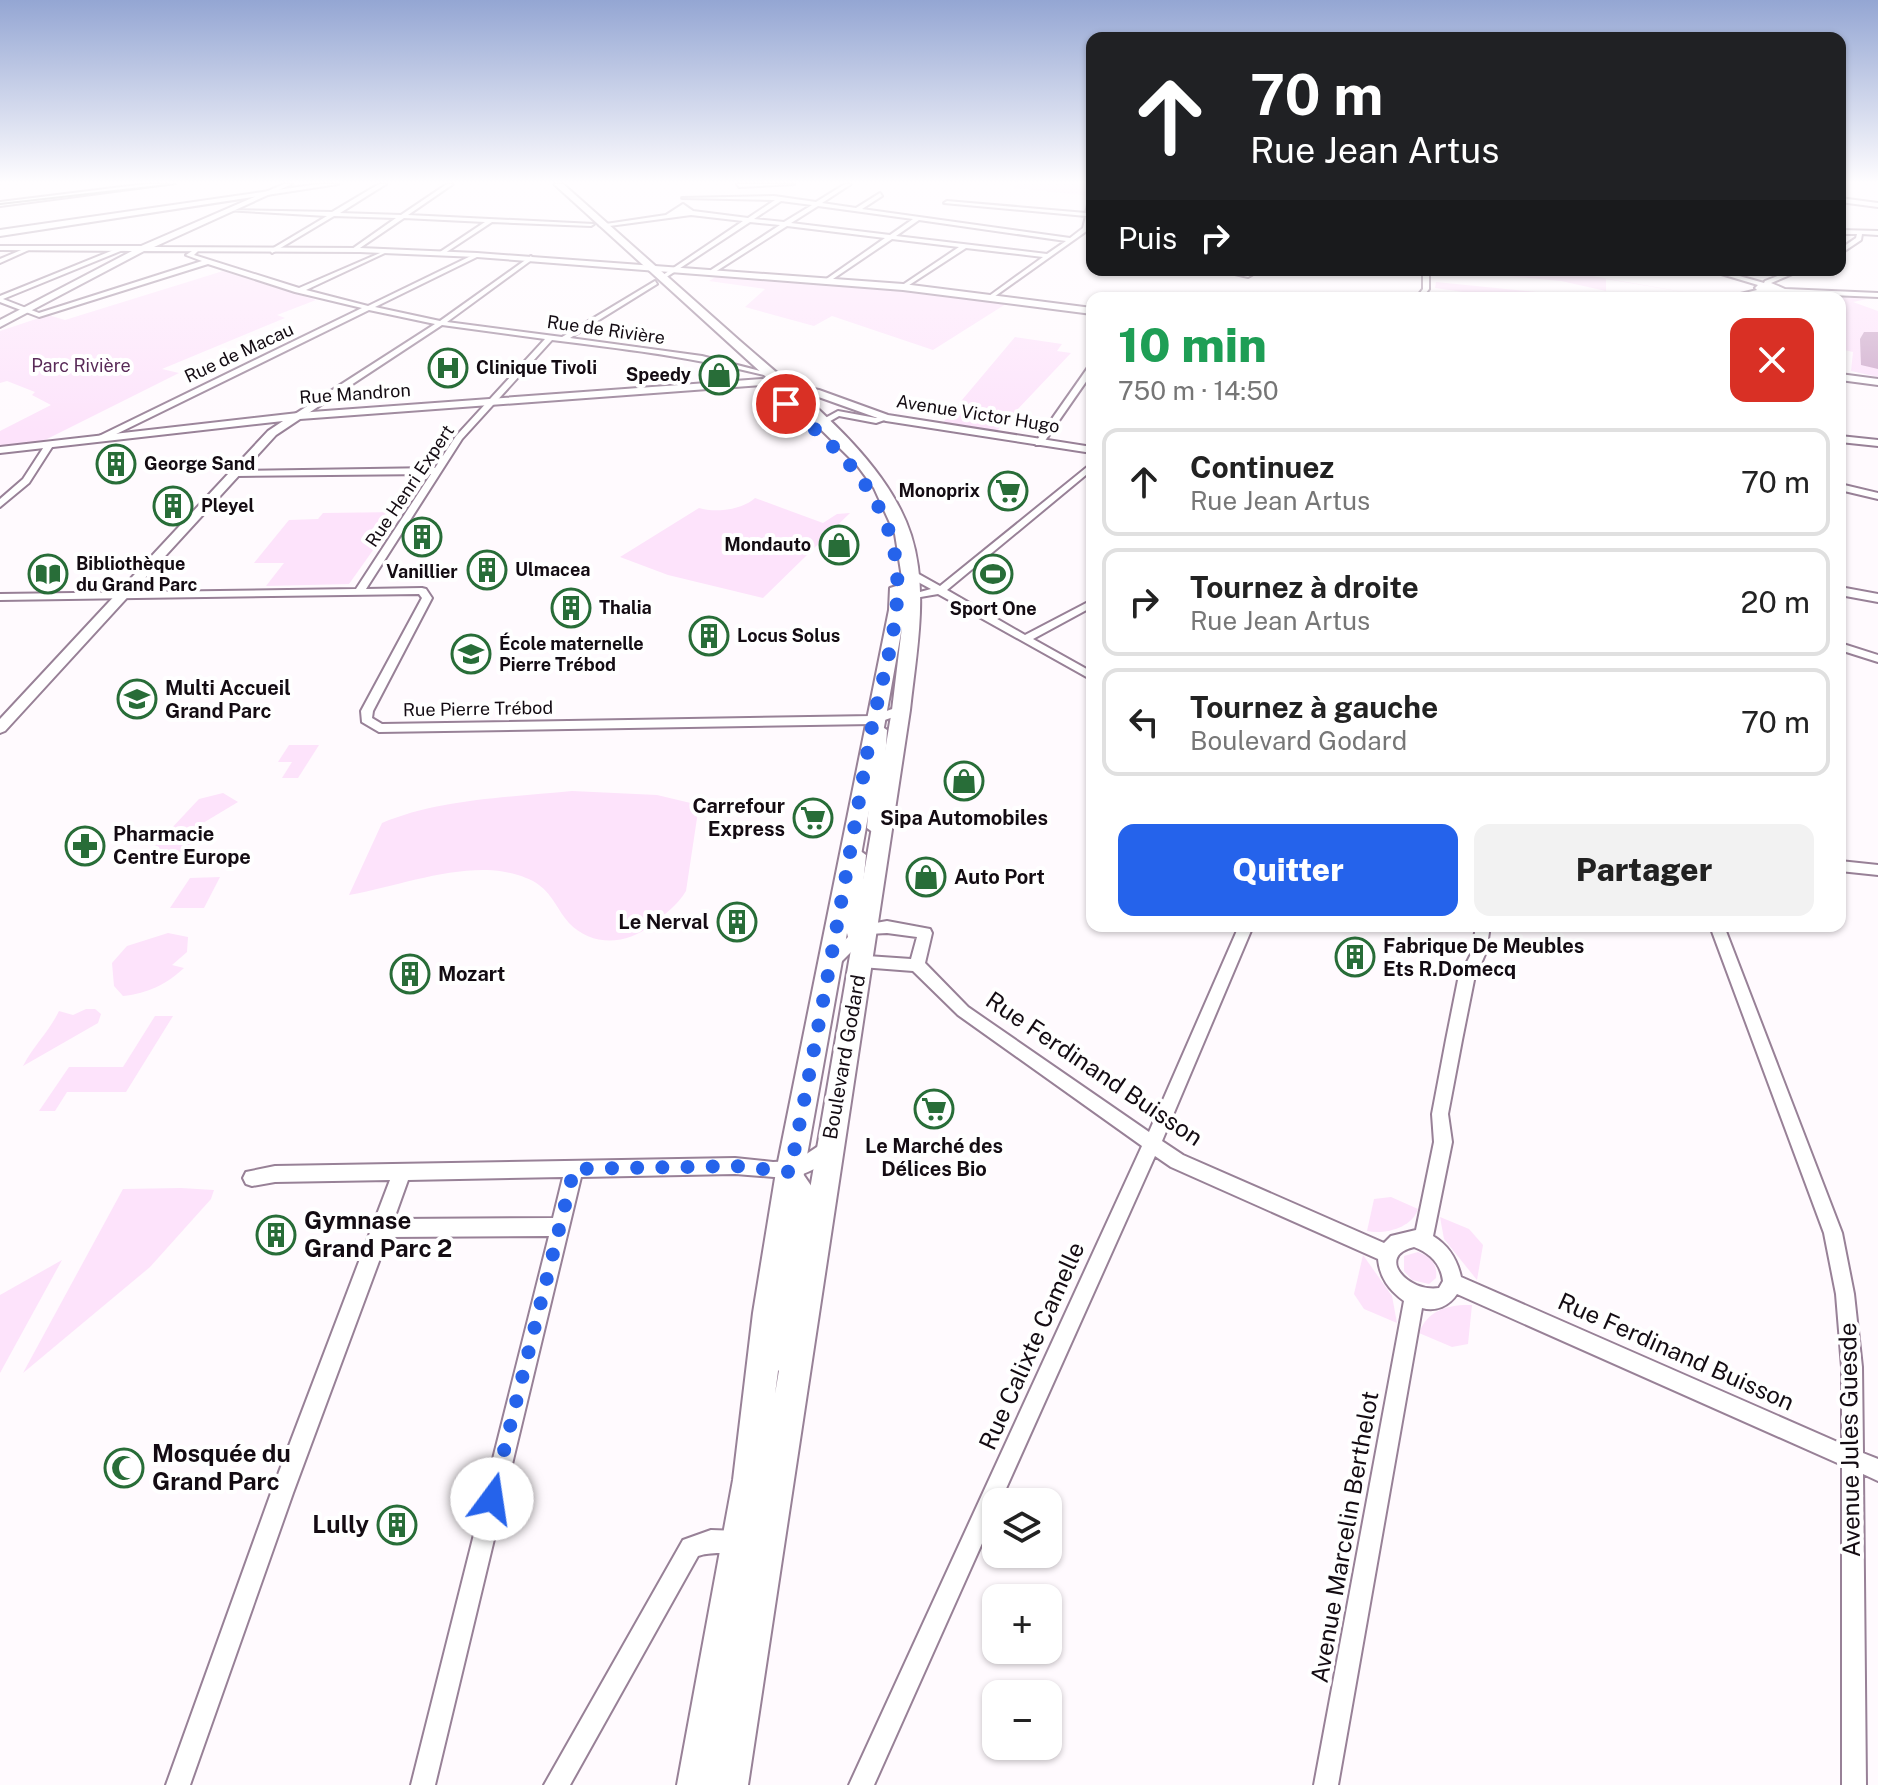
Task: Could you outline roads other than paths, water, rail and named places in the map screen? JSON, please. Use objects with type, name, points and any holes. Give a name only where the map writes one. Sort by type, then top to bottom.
[{"type":"main road","points":[[642,267],[772,381]]},
{"type":"main road","points":[[659,280],[748,368],[772,381]]},
{"type":"main road","name":"Boulevard Godard","points":[[697,1785],[740,1542],[768,1313],[790,1172],[871,889],[901,710],[913,597],[903,534],[881,487],[862,462],[822,422],[772,381]]},
{"type":"main road","name":"Boulevard Godard","points":[[728,1785],[829,1145],[853,948],[862,789],[873,720],[897,610],[897,574],[891,535],[876,502],[850,464],[772,381]]},
{"type":"street","points":[[0,299],[77,267]]},
{"type":"street","points":[[0,324],[108,267]]},
{"type":"street","points":[[0,299],[32,315],[44,314],[190,267]]},
{"type":"street","name":"Rue de Rivière","points":[[223,267],[297,291],[442,323],[748,368]]},
{"type":"street","points":[[297,291],[349,267]]},
{"type":"street","name":"Rue de Macau","points":[[102,438],[453,267]]},
{"type":"street","points":[[0,728],[272,433],[442,323],[518,267]]},
{"type":"street","points":[[653,267],[903,287],[1086,310]]},
{"type":"street","points":[[713,271],[719,267]]},
{"type":"street","points":[[827,281],[847,267]]},
{"type":"street","points":[[903,287],[933,267]]},
{"type":"street","points":[[991,297],[1034,267]]},
{"type":"street","points":[[562,340],[677,268]]},
{"type":"street","points":[[1730,276],[1765,287],[1808,292]]},
{"type":"street","points":[[1748,292],[1765,287],[1767,282],[1778,276]]},
{"type":"street","points":[[1846,294],[1878,295]]},
{"type":"street","name":"Rue Henri Expert","points":[[359,592],[459,438],[550,338]]},
{"type":"street","points":[[720,362],[730,361],[735,355]]},
{"type":"street","points":[[1039,443],[1086,376]]},
{"type":"street","points":[[1846,378],[1878,382]]},
{"type":"street","name":"Avenue Victor Hugo","points":[[772,381],[815,392],[886,418],[1086,449]]},
{"type":"street","name":"Rue Mandron","points":[[0,450],[298,416],[772,381]]},
{"type":"street","points":[[822,422],[838,413],[876,421],[886,418]]},
{"type":"street","points":[[1846,440],[1878,443]]},
{"type":"street","points":[[0,504],[26,481],[50,444]]},
{"type":"street","points":[[237,473],[437,471]]},
{"type":"street","points":[[913,597],[941,590],[1086,471]]},
{"type":"street","points":[[1846,488],[1878,496]]},
{"type":"street","points":[[911,574],[1086,673]]},
{"type":"street","name":"Rue Pierre Trébod","points":[[0,597],[413,591],[427,594],[367,711],[366,719],[379,728],[873,720]]},
{"type":"street","points":[[1846,592],[1878,598]]},
{"type":"street","points":[[1027,638],[1086,606]]},
{"type":"street","points":[[1846,648],[1878,659]]},
{"type":"street","points":[[871,889],[882,732],[873,720],[901,710]]},
{"type":"street","points":[[853,948],[862,789]]},
{"type":"street","points":[[1846,867],[1878,870]]},
{"type":"street","points":[[887,927],[925,933],[917,965],[853,948],[887,927]]},
{"type":"street","name":"Rue Calixte Camelle","points":[[861,1785],[1152,1144],[1243,932]]},
{"type":"street","points":[[1423,1240],[1443,1142],[1440,1114],[1454,1040],[1466,980],[1479,952],[1482,932]]},
{"type":"street","name":"Avenue Jules Guesde","points":[[1719,932],[1833,1233],[1845,1294],[1852,1367],[1854,1785]]},
{"type":"street","name":"Rue Ferdinand Buisson","points":[[917,965],[963,1011],[1177,1161],[1387,1254]]},
{"type":"street","points":[[252,1178],[275,1174],[735,1166],[790,1172],[817,1161],[829,1145]]},
{"type":"street","points":[[423,1785],[574,1169]]},
{"type":"street","points":[[178,1785],[402,1171]]},
{"type":"street","points":[[775,1482],[785,1318],[805,1190],[800,1179],[790,1172]]},
{"type":"street","points":[[382,1228],[559,1227]]},
{"type":"street","points":[[1404,1238],[1423,1240],[1442,1253],[1452,1273],[1450,1291],[1435,1300],[1414,1297],[1390,1274],[1387,1254],[1390,1246],[1404,1238]]},
{"type":"street","name":"Rue Ferdinand Buisson","points":[[1453,1283],[1878,1470]]},
{"type":"street","name":"Avenue Marcelin Berthelot","points":[[1326,1785],[1414,1297]]},
{"type":"street","points":[[556,1785],[691,1548],[711,1541],[740,1542]]},
{"type":"place","name":"Clinique Tivoli","points":[[448,368]]},
{"type":"place","name":"Speedy","points":[[719,375]]},
{"type":"place","name":"George Sand","points":[[116,464]]},
{"type":"place","name":"Monoprix","points":[[1008,491]]},
{"type":"place","name":"Pleyel","points":[[173,506]]},
{"type":"place","name":"Vanillier","points":[[422,537]]},
{"type":"place","name":"Mondauto","points":[[839,545]]},
{"type":"place","name":"Ulmacea","points":[[487,570]]},
{"type":"place","name":"Bibliothèque du Grand Parc","points":[[48,574]]},
{"type":"place","name":"Sport One","points":[[993,574]]},
{"type":"place","name":"Thalia","points":[[571,608]]},
{"type":"place","name":"Locus Solus","points":[[709,636]]},
{"type":"place","name":"École maternelle Pierre Trébod","points":[[471,654]]},
{"type":"place","name":"Multi Accueil Grand Parc","points":[[137,699]]},
{"type":"place","name":"Sipa Automobiles","points":[[964,781]]},
{"type":"place","name":"Carrefour Express","points":[[813,818]]},
{"type":"place","name":"Pharmacie Centre Europe","points":[[85,846]]},
{"type":"place","name":"Auto Port","points":[[926,877]]},
{"type":"place","name":"Le Nerval","points":[[737,922]]},
{"type":"place","name":"Fabrique De Meubles Ets R.Domecq","points":[[1355,957]]},
{"type":"place","name":"Mozart","points":[[410,974]]},
{"type":"place","name":"Le Marché des Délices Bio","points":[[934,1109]]},
{"type":"place","name":"Gymnase Grand Parc 2","points":[[276,1235]]},
{"type":"place","name":"Mosquée du Grand Parc","points":[[124,1468]]},
{"type":"place","name":"Lully","points":[[397,1525]]},
{"type":"park label","name":"Parc Rivière","points":[[81,366]]}]
